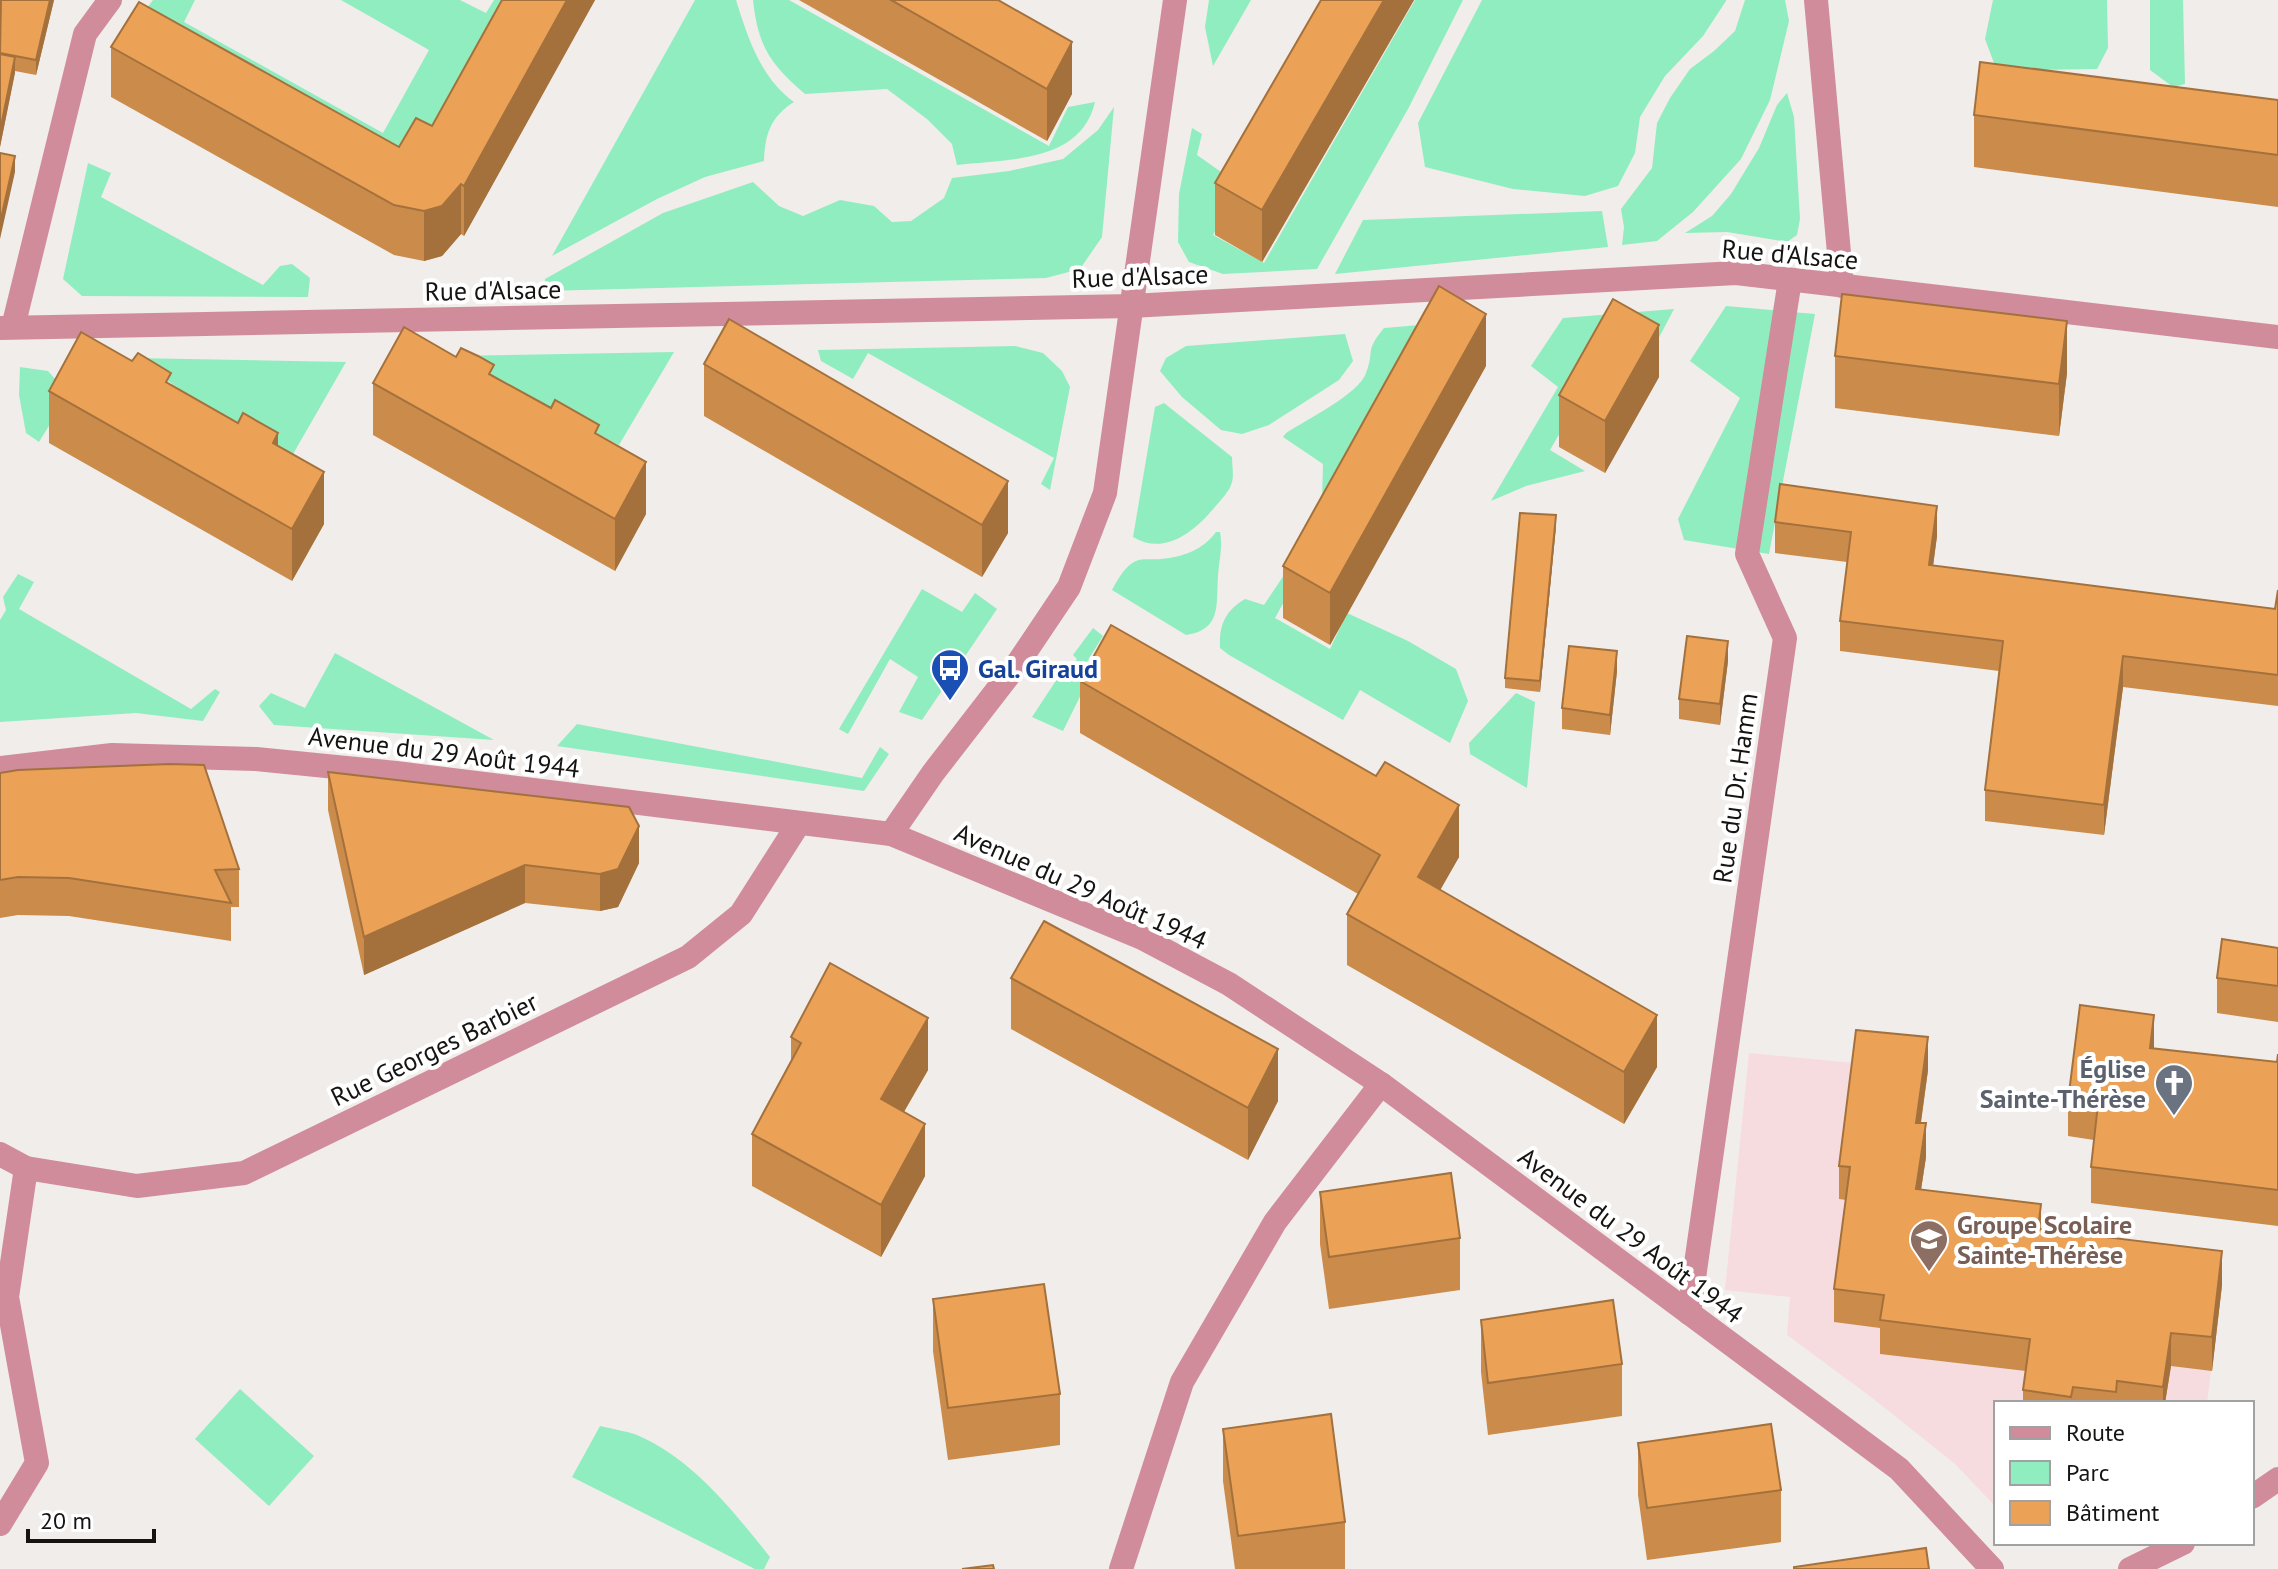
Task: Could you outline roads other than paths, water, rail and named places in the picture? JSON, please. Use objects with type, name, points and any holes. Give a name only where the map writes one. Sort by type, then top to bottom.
[{"type":"street","points":[[7,327],[85,34],[110,0]]},
{"type":"street","points":[[891,834],[933,773],[1018,663],[1069,587],[1105,493],[1175,0]]},
{"type":"street","points":[[1816,0],[1842,286]]},
{"type":"street","name":"Rue d'Alsace","points":[[7,327],[1131,306],[1736,273],[2278,337]]},
{"type":"street","name":"Rue du Dr. Hamm","points":[[1689,1313],[1785,638],[1747,554],[1790,280]]},
{"type":"street","name":"Avenue du 29 Août 1944","points":[[0,768],[112,755],[256,759],[396,773],[891,834],[1142,938],[1229,984],[1381,1084],[1899,1469],[1992,1569]]},
{"type":"street","name":"Rue Georges Barbier","points":[[0,1154],[26,1168],[137,1186],[244,1173],[688,957],[741,914],[799,823]]},
{"type":"street","points":[[1121,1569],[1182,1382],[1275,1222],[1381,1084]]},
{"type":"street","points":[[0,1524],[37,1463],[7,1297],[26,1168]]},
{"type":"street","points":[[2254,1496],[2278,1479]]},
{"type":"street","points":[[2130,1569],[2179,1545]]},
{"type":"place","name":"Gal. Giraud","points":[[950,702]]},
{"type":"place","name":"Église Sainte-Thérèse","points":[[2174,1117]]},
{"type":"place","name":"Groupe Scolaire Sainte-Thérèse","points":[[1929,1273]]}]
